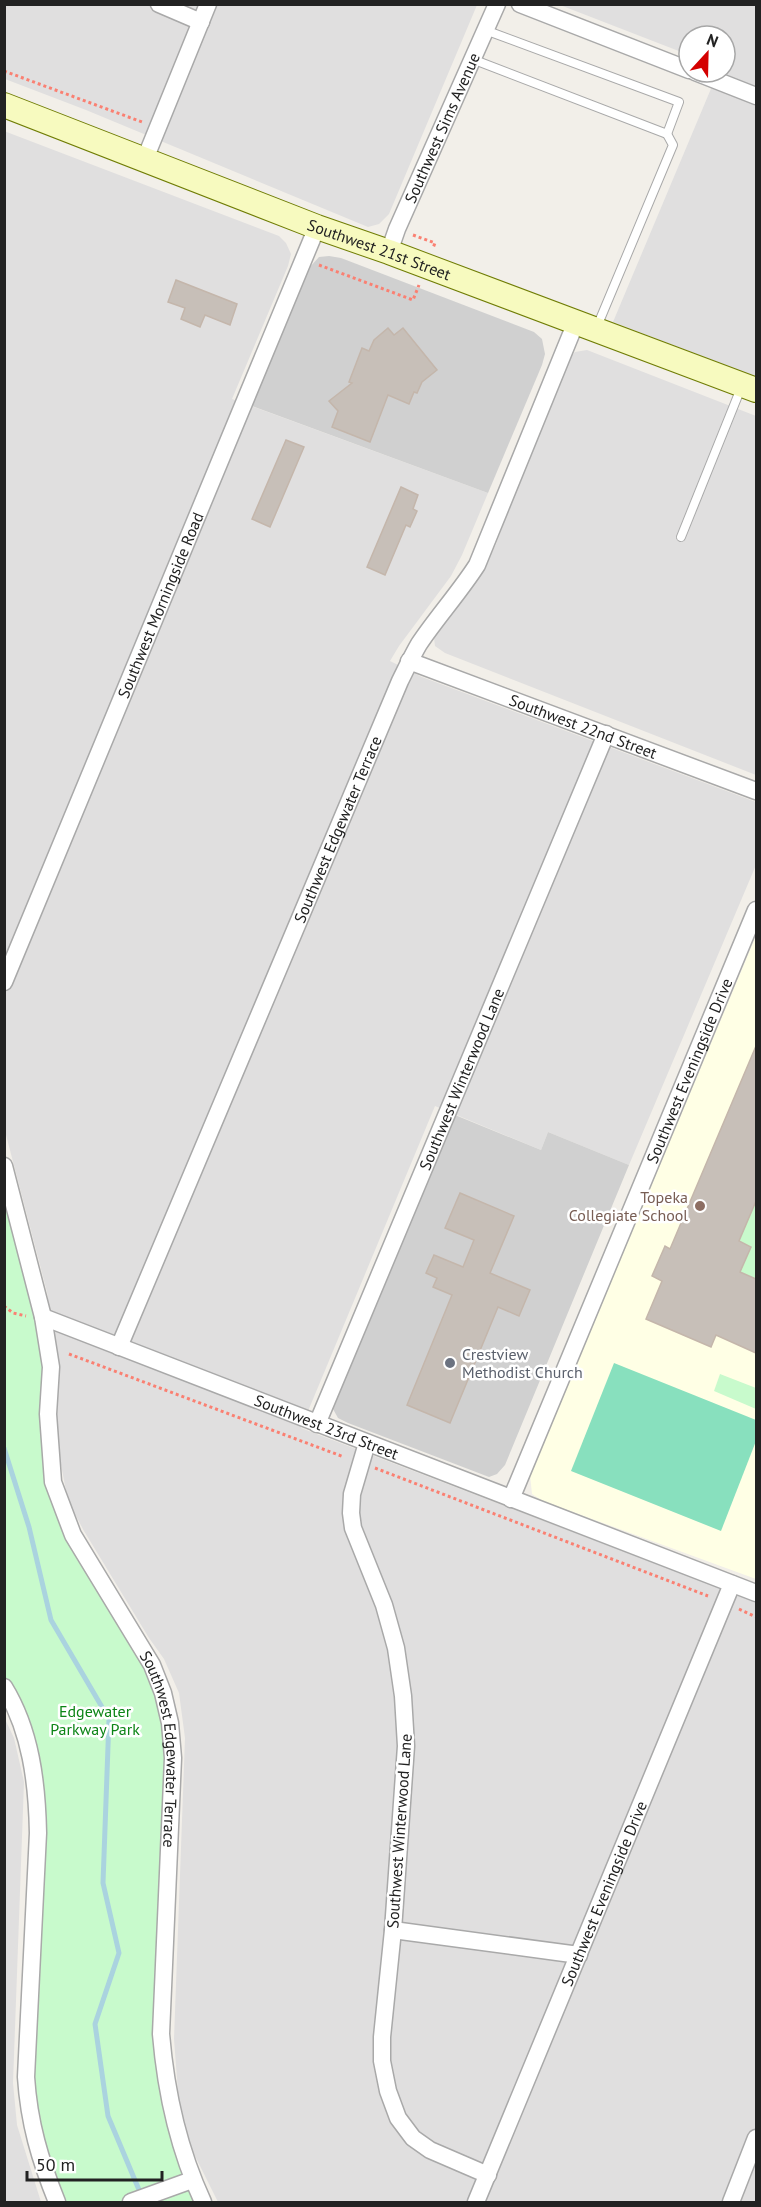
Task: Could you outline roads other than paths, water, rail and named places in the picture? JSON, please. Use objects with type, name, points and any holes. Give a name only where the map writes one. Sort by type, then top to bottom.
[{"type":"main road","name":"Southwest 21st Street","points":[[4,105],[318,227],[749,387]]},
{"type":"street","points":[[159,4],[201,22]]},
{"type":"street","points":[[145,159],[208,4]]},
{"type":"street","name":"Southwest Sims Avenue","points":[[389,252],[397,229],[497,4]]},
{"type":"street","points":[[520,4],[677,65]]},
{"type":"street","points":[[726,84],[756,96]]},
{"type":"street","name":"Southwest Morningside Road","points":[[4,982],[318,227]]},
{"type":"street","name":"Southwest Edgewater Terrace","points":[[119,1347],[410,661],[424,636],[464,586],[477,565],[586,326]]},
{"type":"street","name":"Southwest 22nd Street","points":[[410,661],[756,791]]},
{"type":"street","name":"Southwest Winterwood Lane","points":[[317,1425],[606,734]]},
{"type":"street","name":"Southwest Eveningside Drive","points":[[511,1499],[756,910]]},
{"type":"street","points":[[4,1166],[43,1317]]},
{"type":"street","name":"Southwest Edgewater Terrace","points":[[43,1317],[51,1367],[48,1414],[53,1482],[72,1535],[152,1665],[163,1693],[170,1722],[173,1758],[161,2034],[170,2109],[192,2180],[203,2202]]},
{"type":"street","name":"Southwest 23rd Street","points":[[43,1317],[317,1425],[756,1593]]},
{"type":"street","name":"Southwest Winterwood Lane","points":[[367,1443],[352,1494],[353,1528],[372,1571],[396,1648],[405,1720],[404,1789],[382,2037],[382,2061],[388,2091],[398,2118],[413,2138],[430,2150],[488,2175]]},
{"type":"street","name":"Southwest Eveningside Drive","points":[[476,2202],[732,1584]]},
{"type":"street","points":[[4,1687],[23,1729],[37,1795],[38,1833],[26,2077],[28,2108],[34,2136],[57,2202]]},
{"type":"street","points":[[393,1930],[579,1955]]},
{"type":"street","points":[[731,2202],[756,2138]]},
{"type":"street","points":[[131,2202],[192,2180]]},
{"type":"lane","points":[[485,30],[679,102],[667,134]]},
{"type":"lane","points":[[472,59],[667,134],[673,145],[586,326]]},
{"type":"lane","points":[[681,537],[749,387]]},
{"type":"waterway","points":[[4,1448],[29,1527],[51,1620],[109,1719],[103,1883],[119,1953],[95,2024],[108,2116],[142,2197]]},
{"type":"place","name":"Topeka Collegiate School","points":[[700,1206]]},
{"type":"place","name":"Crestview Methodist Church","points":[[450,1363]]},
{"type":"park label","name":"Edgewater Parkway Park","points":[[95,1720]]}]
